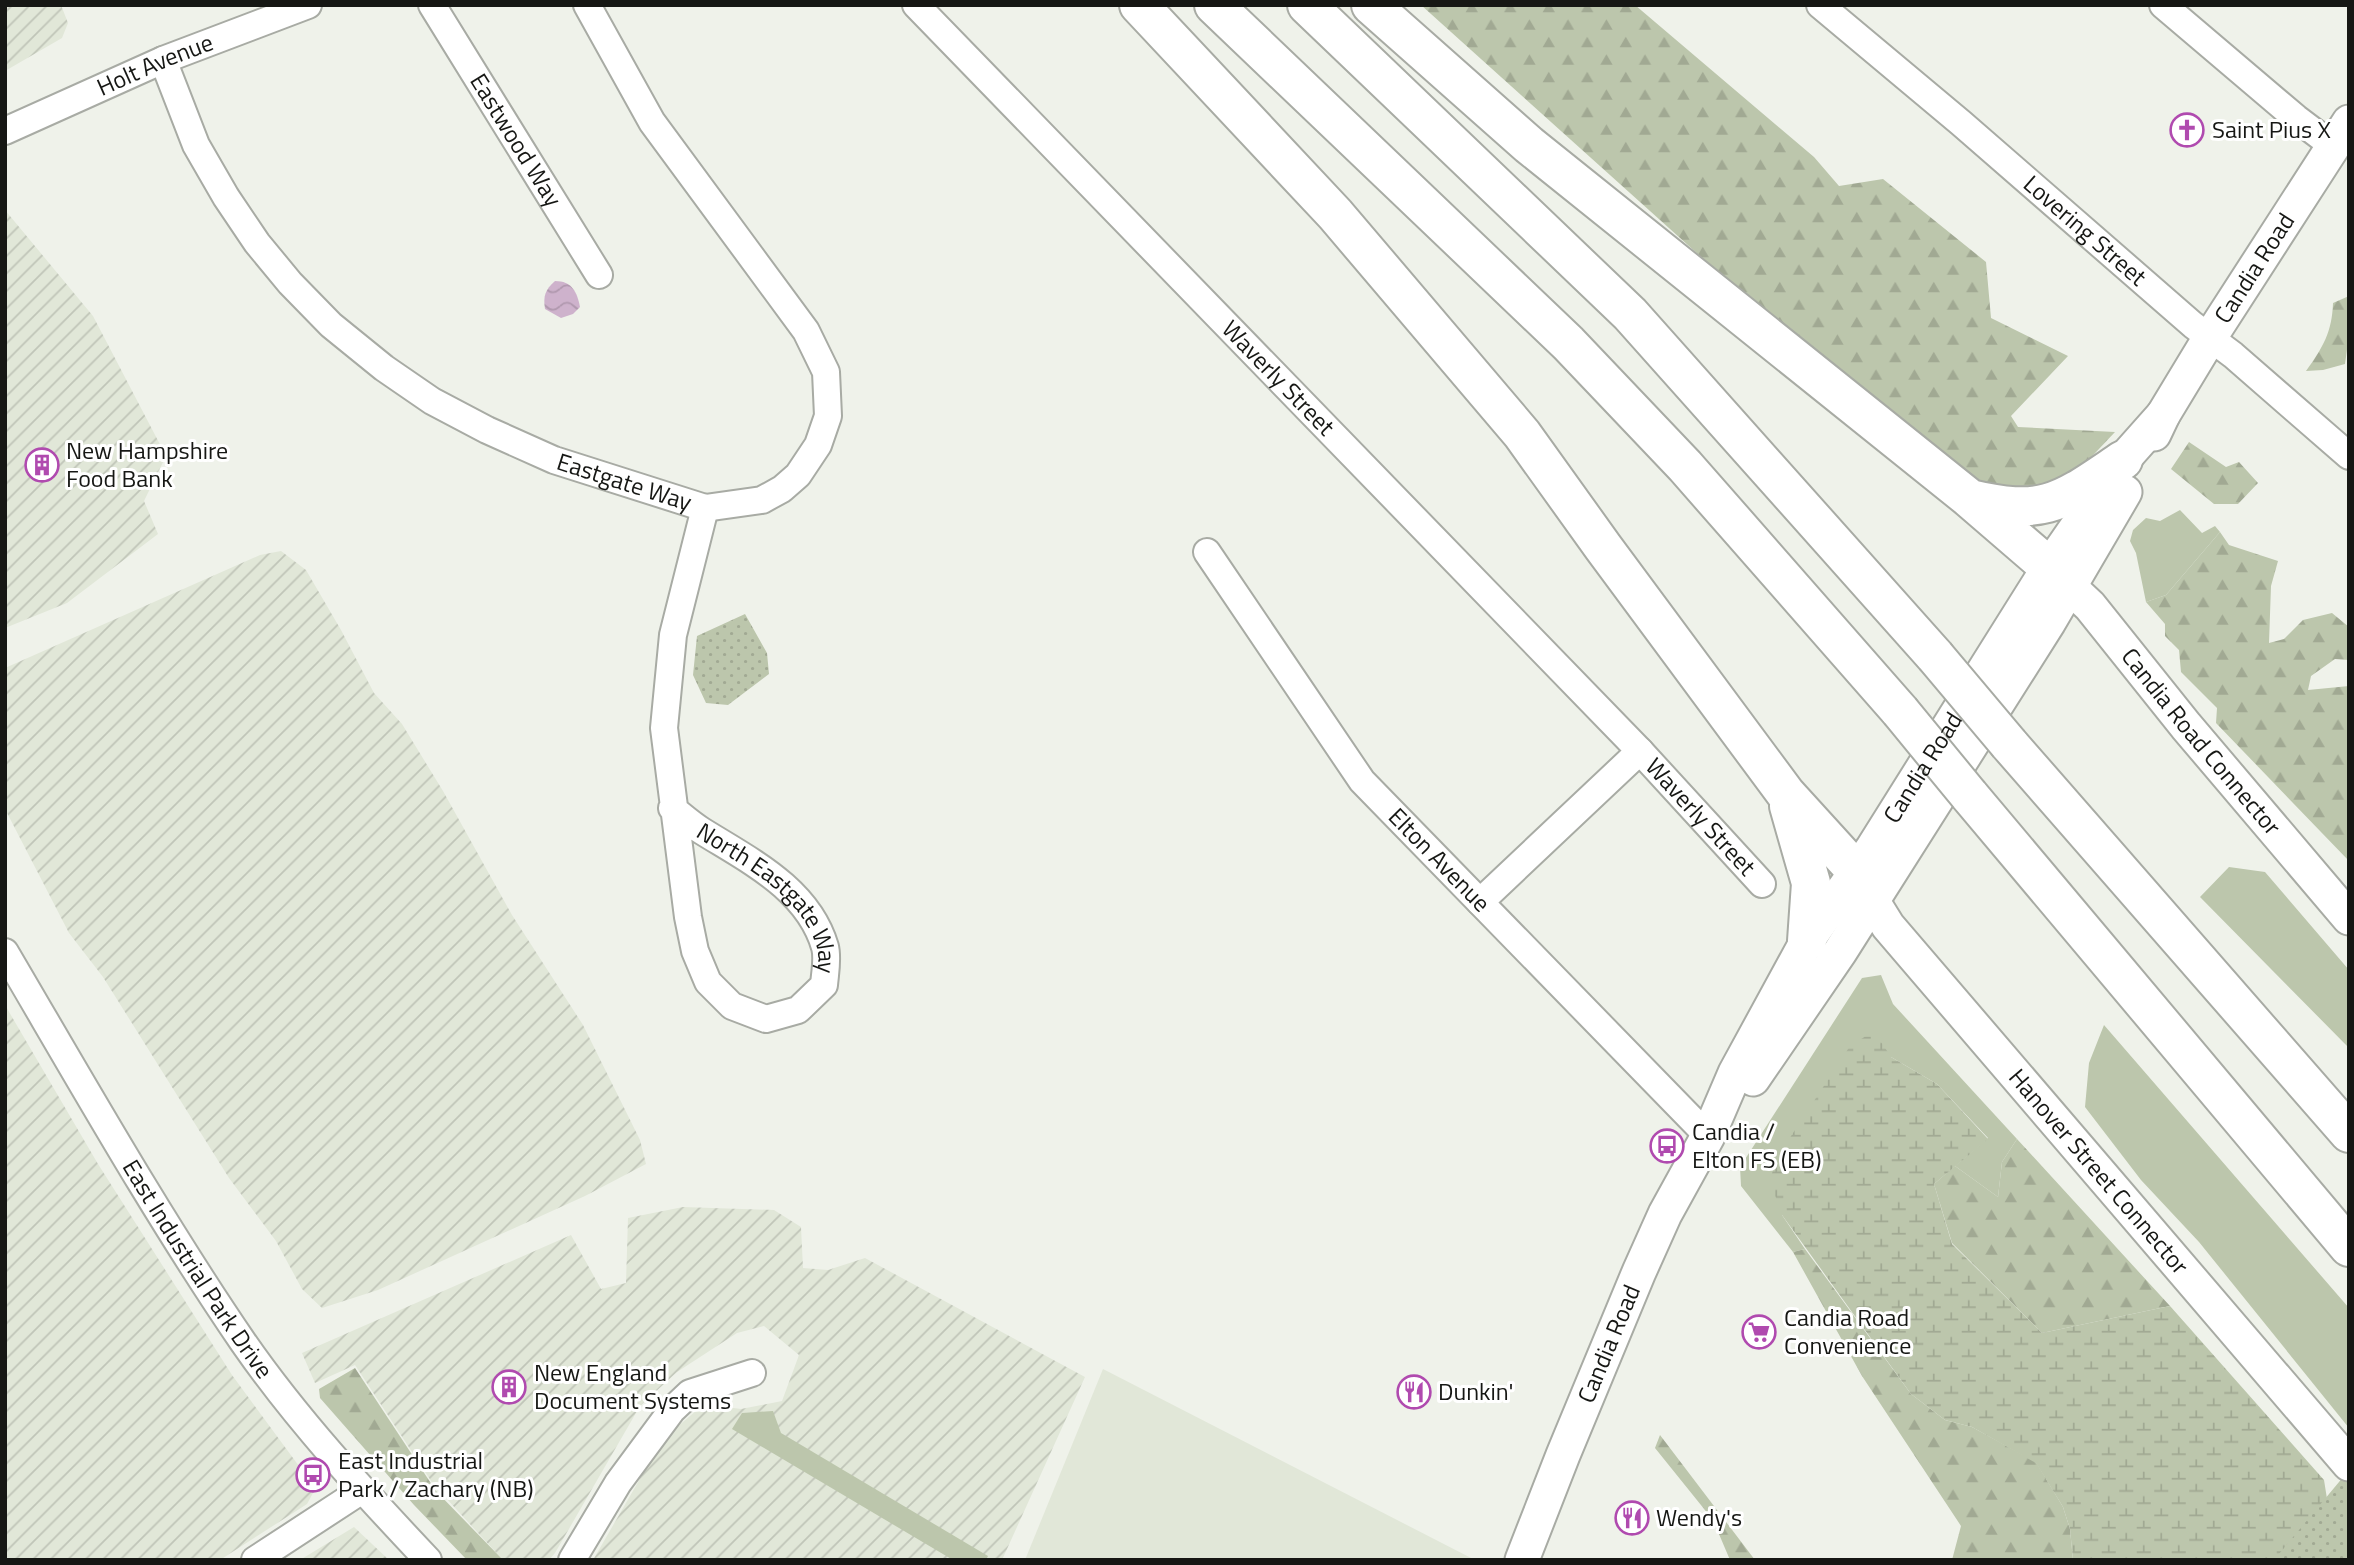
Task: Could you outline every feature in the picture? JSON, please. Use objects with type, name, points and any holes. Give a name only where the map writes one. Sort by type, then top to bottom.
[{"type":"highway","points":[[1139,5],[1335,214],[1522,433],[1786,794],[1864,887]]},
{"type":"highway","points":[[1214,5],[1568,343],[1685,466],[1899,711],[2349,1248]]},
{"type":"highway","points":[[1307,5],[1630,314],[1936,656],[2009,744],[2349,1133]]},
{"type":"highway","points":[[1371,5],[1529,145],[1792,359],[1969,498],[2060,577]]},
{"type":"highway","points":[[1969,498],[2003,506],[2046,504],[2084,486],[2123,460]]},
{"type":"highway","points":[[1786,794],[1811,883],[1807,941]]},
{"type":"main road","name":"Candia Road","points":[[1709,1136],[1751,1083],[1864,887],[2060,577],[2136,472],[2162,415],[2341,134]]},
{"type":"main road","name":"Candia Road","points":[[2060,577],[2123,460],[2162,415]]},
{"type":"main road","name":"Candia Road Connector","points":[[2060,577],[2090,606],[2186,726],[2349,918]]},
{"type":"main road","name":"Candia Road","points":[[1522,1560],[1639,1272],[1665,1214],[1709,1136],[1735,1073],[1807,941],[1864,887]]},
{"type":"main road","name":"Hanover Street Connector","points":[[1864,887],[1888,926],[2349,1464]]},
{"type":"street","name":"Holt Avenue","points":[[5,131],[267,11],[308,5]]},
{"type":"street","name":"Eastwood Way","points":[[432,5],[599,275]]},
{"type":"street","name":"Eastgate Way","points":[[163,60],[196,145],[257,243],[290,283],[331,325],[384,368],[432,401],[487,430],[554,460],[705,508],[762,500],[782,489],[798,475],[818,445],[828,416],[825,372],[806,331],[652,122],[587,5]]},
{"type":"street","name":"Waverly Street","points":[[916,5],[1640,751],[1762,884]]},
{"type":"street","name":"Lovering Street","points":[[1820,5],[2349,456]]},
{"type":"street","points":[[2163,5],[2296,118],[2341,134]]},
{"type":"street","name":"North Eastgate Way","points":[[672,808],[767,873],[793,895],[814,920],[826,950],[824,985],[798,1010],[766,1019],[732,1006],[708,982],[692,940],[672,808],[664,728],[667,681],[679,608],[705,508]]},
{"type":"street","name":"Elton Avenue","points":[[1207,552],[1362,781],[1709,1136]]},
{"type":"street","name":"Waverly Street","points":[[1480,902],[1640,751]]},
{"type":"street","name":"East Industrial Park Drive","points":[[5,952],[191,1262],[244,1343],[277,1388],[362,1490],[428,1560]]},
{"type":"street","points":[[572,1560],[618,1483],[672,1410],[690,1393],[752,1373]]},
{"type":"street","points":[[255,1560],[362,1490]]},
{"type":"shaded area","points":[[5,5],[61,5],[68,23],[62,38],[5,71]]},
{"type":"shaded area","points":[[5,210],[93,316],[166,456],[144,501],[158,534],[67,603],[5,628]]},
{"type":"shaded area","points":[[281,551],[306,570],[374,693],[402,724],[512,915],[583,1025],[640,1140],[646,1164],[585,1196],[378,1290],[322,1308],[302,1289],[276,1241],[229,1178],[103,977],[69,933],[5,809],[5,668],[260,555]]},
{"type":"shaded area","points":[[5,1005],[98,1164],[232,1375],[307,1477],[313,1493],[307,1504],[220,1560],[5,1560]]},
{"type":"shaded area","points":[[683,1207],[774,1210],[801,1227],[803,1268],[828,1270],[865,1258],[1085,1377],[1002,1560],[593,1560],[663,1439],[704,1404],[741,1409],[782,1401],[799,1355],[764,1326],[737,1333],[677,1372],[640,1406],[549,1560],[503,1560],[433,1484],[355,1365],[315,1383],[302,1353],[571,1235],[601,1289],[626,1283],[628,1218]]},
{"type":"shaded area","points":[[1103,1369],[1475,1560],[1025,1560]]},
{"type":"shaded area","points":[[354,1527],[389,1560],[300,1560]]},
{"type":"green space","points":[[1421,5],[1635,5],[1814,157],[1839,186],[1883,179],[1986,262],[1991,318],[2068,356],[2011,416],[2018,427],[2115,432],[2081,468],[2039,492],[2019,493],[1969,479],[1769,318]]},
{"type":"green space","points":[[2349,296],[2349,335],[2345,364],[2306,371],[2326,339],[2333,303]]},
{"type":"green space","points":[[2189,442],[2226,467],[2239,462],[2258,483],[2238,504],[2214,504],[2171,469]]},
{"type":"green space","points":[[2180,510],[2202,533],[2215,526],[2220,532],[2166,595],[2146,602],[2136,553],[2130,541],[2133,530],[2146,518],[2160,521]]},
{"type":"green space","points":[[2220,532],[2229,545],[2278,561],[2271,586],[2269,643],[2284,639],[2303,620],[2332,613],[2349,627],[2349,660],[2335,659],[2311,676],[2308,690],[2349,686],[2349,861],[2216,723],[2217,708],[2181,672],[2179,650],[2165,636],[2165,624],[2146,602],[2166,595]]},
{"type":"green space","points":[[745,614],[767,653],[769,674],[728,705],[706,703],[693,675],[697,636]]},
{"type":"green space","points":[[2229,867],[2265,872],[2349,970],[2349,1048],[2200,897]]},
{"type":"green space","points":[[1881,975],[1893,1004],[2017,1139],[2002,1162],[1998,1197],[1955,1166],[1988,1138],[1937,1084],[1891,1057],[1782,1215],[1805,1249],[1793,1252],[1741,1186],[1740,1167],[1862,978]]},
{"type":"green space","points":[[2104,1025],[2349,1308],[2349,1428],[2199,1242],[2141,1180],[2085,1107],[2089,1063]]},
{"type":"green space","points":[[1874,1031],[1891,1057],[1937,1084],[1988,1139],[1934,1184],[1952,1244],[2042,1333],[2170,1306],[2324,1480],[2328,1505],[2284,1560],[2073,1560],[2070,1529],[2063,1507],[2036,1463],[1972,1427],[1945,1420],[1911,1394],[1782,1215],[1770,1181],[1776,1159],[1850,1046]]},
{"type":"green space","points":[[2017,1139],[2170,1306],[2042,1333],[1952,1243],[1934,1184],[1955,1166],[1998,1197],[2002,1162]]},
{"type":"green space","points":[[1805,1249],[1911,1394],[1945,1420],[1972,1427],[2036,1462],[2063,1507],[2070,1529],[2073,1560],[1952,1560],[1961,1526],[1862,1376],[1793,1252]]},
{"type":"green space","points":[[355,1368],[436,1491],[503,1560],[467,1560],[414,1505],[320,1398],[319,1389]]},
{"type":"green space","points":[[773,1411],[781,1433],[988,1556],[986,1560],[953,1560],[732,1429],[742,1413]]},
{"type":"green space","points":[[1660,1435],[1755,1560],[1730,1560],[1713,1520],[1655,1448]]},
{"type":"green space","points":[[2349,1470],[2348,1560],[2274,1560]]},
{"type":"water","points":[[555,281],[570,285],[575,292],[580,307],[573,314],[561,318],[545,309],[546,294]]},
{"type":"place","name":"Saint Pius X","points":[[2187,130]]},
{"type":"place","name":"New Hampshire Food Bank","points":[[42,465]]},
{"type":"place","name":"Candia / Elton FS (EB)","points":[[1667,1146]]},
{"type":"place","name":"Candia Road Convenience","points":[[1759,1332]]},
{"type":"place","name":"New England Document Systems","points":[[509,1387]]},
{"type":"place","name":"Dunkin'","points":[[1414,1392]]},
{"type":"place","name":"East Industrial Park / Zachary (NB)","points":[[313,1475]]},
{"type":"place","name":"Wendy's","points":[[1632,1518]]}]
